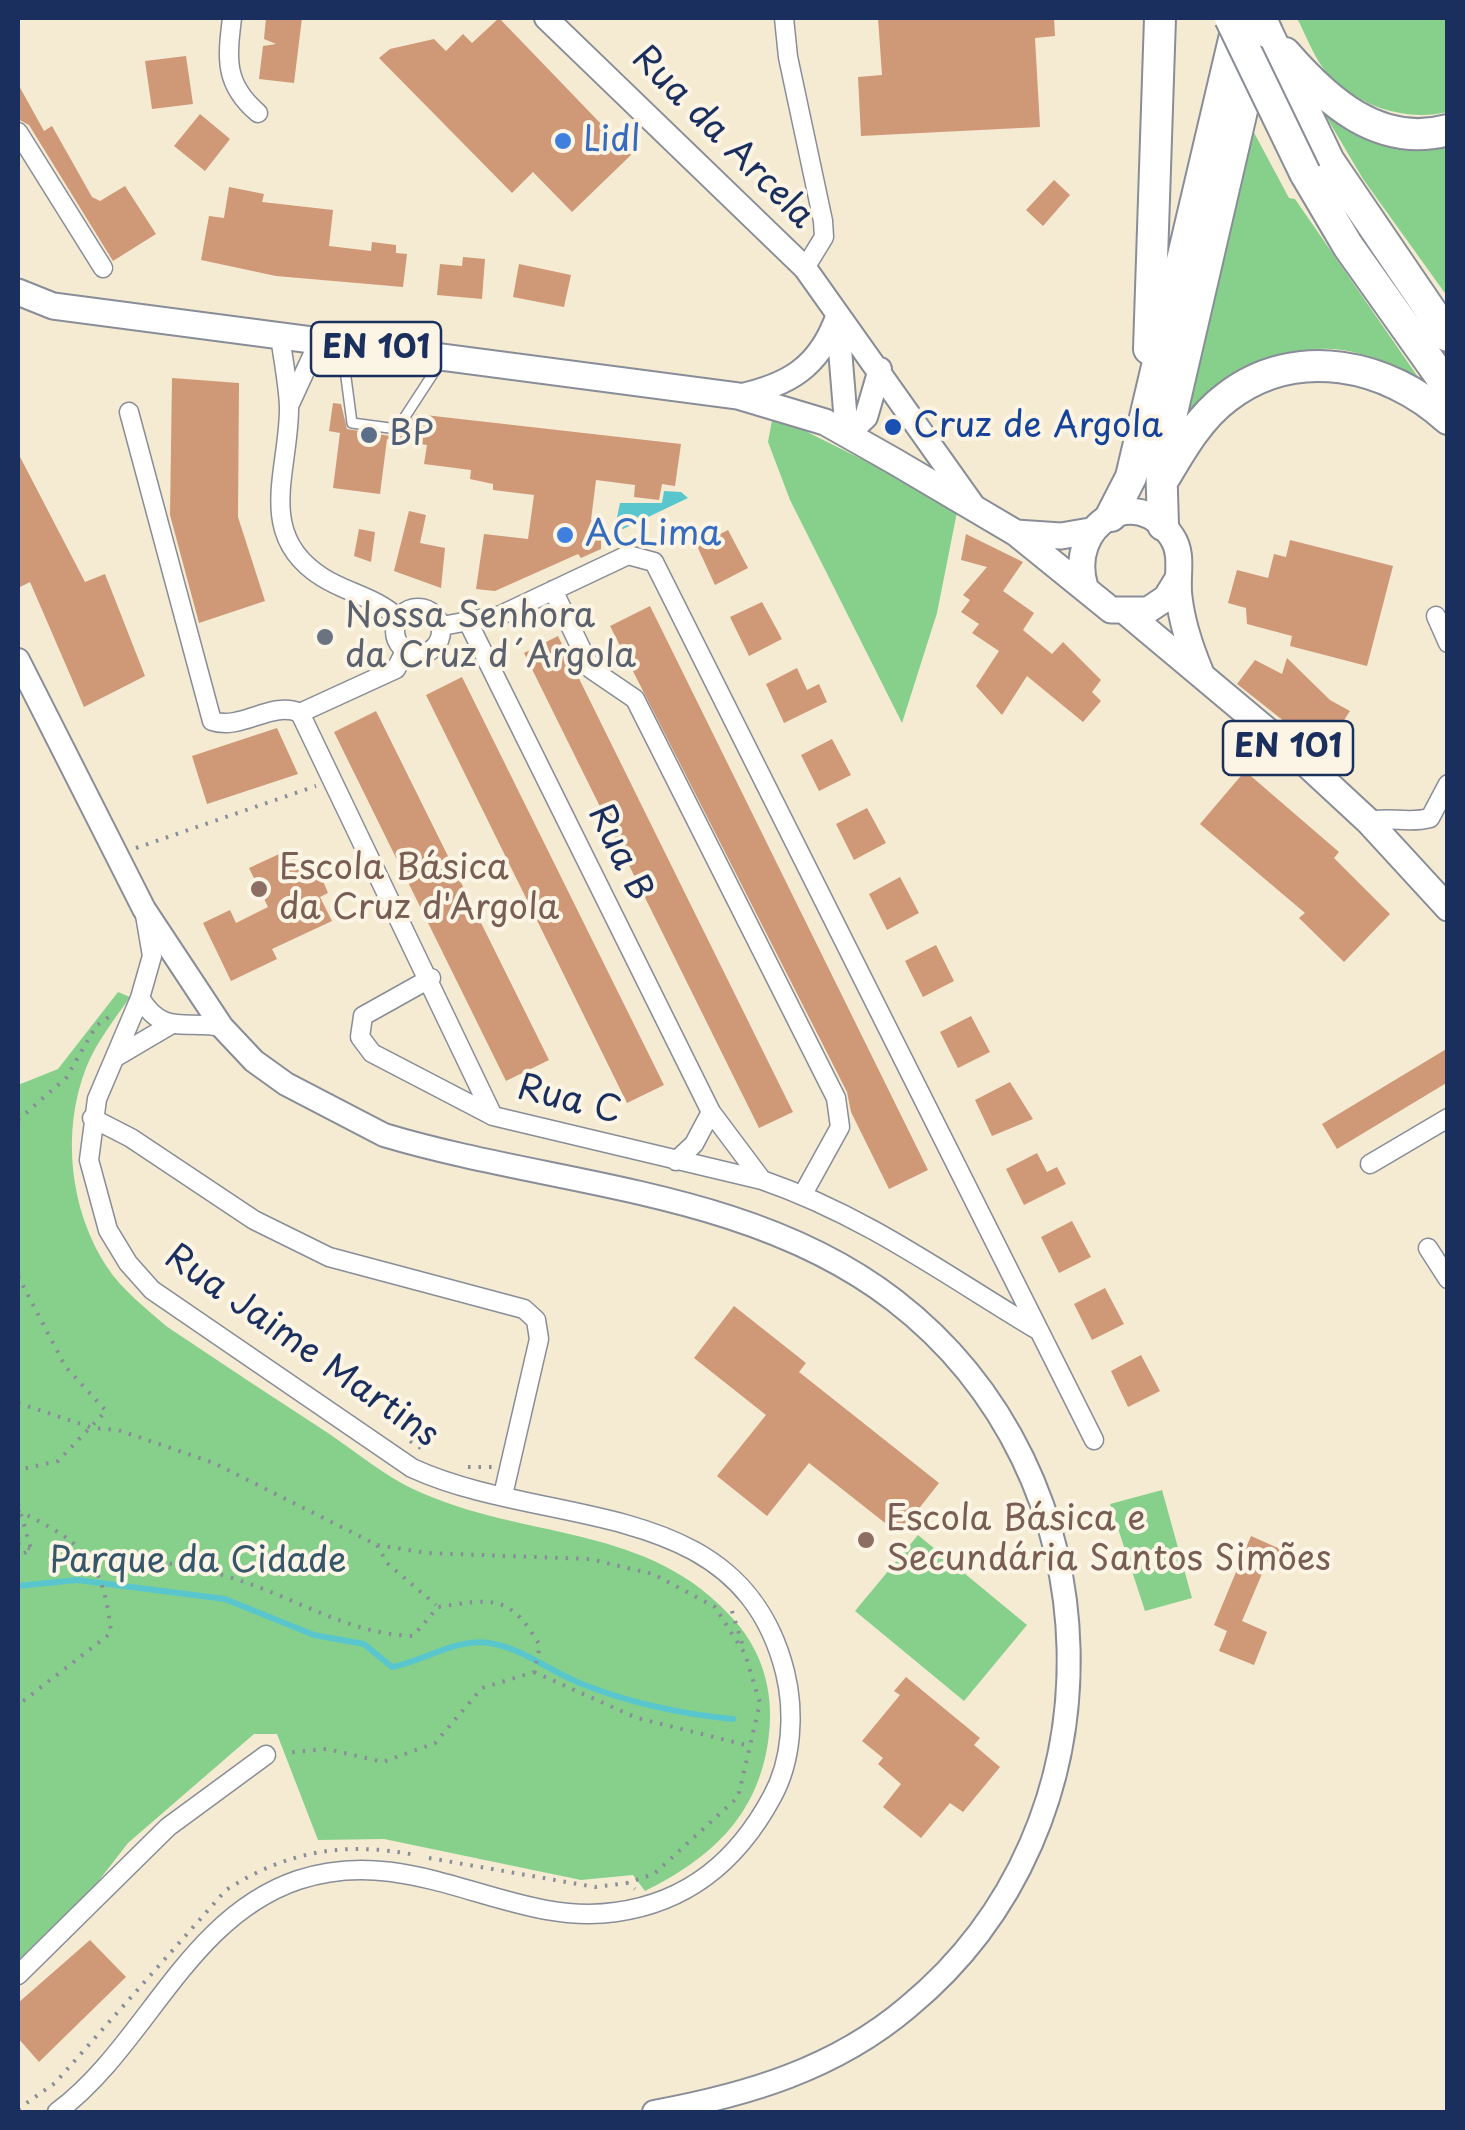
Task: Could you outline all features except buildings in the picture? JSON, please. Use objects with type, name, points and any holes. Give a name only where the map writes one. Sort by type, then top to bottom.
[{"type":"highway","points":[[1100,523],[1131,477],[1144,406],[1152,320],[1160,18]]},
{"type":"highway","points":[[1230,18],[1304,173],[1348,246],[1448,387]]},
{"type":"highway","points":[[1144,406],[1170,324],[1239,18]]},
{"type":"highway","points":[[1264,22],[1305,93],[1338,176],[1448,336]]},
{"type":"highway","points":[[1163,525],[1162,460],[1264,22]]},
{"type":"highway","points":[[1305,93],[1392,133],[1448,130]]},
{"type":"highway","points":[[1163,479],[1202,420],[1228,396],[1257,379],[1296,366],[1365,370],[1400,383],[1448,419]]},
{"type":"main road","name":"EN 101","points":[[18,292],[53,306],[738,396],[825,422],[1016,533],[1096,600],[1127,613],[1368,821],[1448,908]]},
{"type":"main road","name":"EN 101","points":[[1016,533],[1062,536],[1138,513],[1163,525],[1175,541],[1186,640],[1204,680]]},
{"type":"main road","points":[[1085,587],[1079,568],[1081,548],[1100,523]]},
{"type":"main road","points":[[1127,613],[1158,604],[1178,580]]},
{"type":"street","points":[[232,18],[228,77],[240,98],[258,112]]},
{"type":"street","name":"Rua da Arcela","points":[[546,18],[805,268],[976,509]]},
{"type":"street","points":[[784,18],[788,57],[823,221],[824,237],[805,268]]},
{"type":"street","points":[[18,132],[102,268]]},
{"type":"street","points":[[738,396],[792,380],[813,363],[829,340],[837,317]]},
{"type":"street","points":[[837,317],[847,434]]},
{"type":"street","points":[[280,336],[289,407],[278,505],[288,542],[321,577],[380,602],[398,618]]},
{"type":"street","points":[[289,407],[330,343]]},
{"type":"street","points":[[847,434],[866,417],[880,370]]},
{"type":"street","points":[[129,412],[212,721],[224,725],[288,708],[300,713],[396,669],[404,651]]},
{"type":"street","points":[[442,626],[470,624],[628,555],[654,562],[1094,1440]]},
{"type":"street","points":[[554,590],[591,669],[635,699],[836,1098],[840,1128],[803,1194]]},
{"type":"street","points":[[413,607],[431,611],[442,626],[438,644],[423,655],[404,651],[394,636],[398,618],[413,607]]},
{"type":"street","points":[[1436,616],[1448,643]]},
{"type":"street","name":"Rua B","points":[[470,624],[711,1112],[762,1180]]},
{"type":"street","points":[[18,660],[144,909],[182,969],[202,1014],[222,1027],[254,1062],[286,1084],[384,1136],[715,1213],[786,1238],[855,1272],[952,1352],[1000,1416],[1037,1487],[1062,1571],[1071,1652],[1065,1734],[1050,1798],[1017,1872],[972,1943],[909,2007],[849,2048],[790,2078],[718,2100],[654,2112]]},
{"type":"street","name":"Rua C","points":[[300,713],[431,978],[493,1116],[762,1180],[803,1194],[922,1255],[1037,1329]]},
{"type":"street","points":[[1368,821],[1384,817],[1412,823],[1430,818],[1448,784]]},
{"type":"street","points":[[144,909],[152,956],[140,998],[156,1020],[172,1024]]},
{"type":"street","points":[[147,974],[161,967],[182,969]]},
{"type":"street","points":[[431,978],[363,1016],[360,1037],[372,1053],[493,1116]]},
{"type":"street","name":"Rua Jaime Martins","points":[[56,2112],[93,2079],[210,1937],[248,1904],[298,1880],[380,1868],[567,1911],[612,1913],[654,1904],[691,1889],[728,1862],[756,1828],[782,1780],[791,1728],[787,1680],[777,1641],[754,1602],[726,1568],[691,1545],[412,1468],[152,1290],[128,1263],[108,1230],[89,1160],[92,1118],[140,998]]},
{"type":"street","points":[[115,1058],[172,1024],[202,1014]]},
{"type":"street","points":[[676,1161],[694,1144],[711,1112]]},
{"type":"street","points":[[92,1118],[254,1220],[316,1252],[364,1270],[524,1309],[536,1320],[539,1339],[503,1495]]},
{"type":"street","points":[[1370,1164],[1448,1118]]},
{"type":"street","points":[[1428,1248],[1448,1279]]},
{"type":"street","points":[[18,1975],[168,1827],[266,1755]]},
{"type":"lane","points":[[330,343],[352,423],[397,429],[444,358]]},
{"type":"path","points":[[117,854],[333,780]]},
{"type":"path","points":[[18,1120],[66,1078],[96,1026],[122,1008],[118,1018]]},
{"type":"path","points":[[18,1276],[65,1366],[106,1411],[58,1462],[18,1470]]},
{"type":"path","points":[[18,1403],[93,1428],[118,1430],[214,1464],[377,1545],[428,1554],[590,1559],[653,1574],[715,1607],[745,1654]]},
{"type":"path","points":[[408,1440],[440,1460]]},
{"type":"path","points":[[463,1466],[509,1471]]},
{"type":"path","points":[[18,1508],[31,1549]]},
{"type":"path","points":[[18,1508],[75,1542],[96,1566],[107,1593],[111,1633],[18,1705]]},
{"type":"path","points":[[18,1544],[31,1549]]},
{"type":"path","points":[[377,1545],[387,1563],[438,1607]]},
{"type":"path","points":[[18,1558],[31,1549]]},
{"type":"path","points":[[86,1554],[161,1562],[232,1577],[380,1635],[413,1636],[438,1607],[490,1600],[524,1617],[540,1646],[534,1672]]},
{"type":"path","points":[[18,2109],[54,2083],[226,1890],[252,1873],[310,1850],[370,1846],[595,1887],[654,1874],[738,1797],[760,1703],[726,1600]]},
{"type":"path","points":[[266,1755],[327,1749],[384,1762],[435,1743],[482,1688],[534,1672],[637,1718],[750,1746]]},
{"type":"path","points":[[627,1882],[654,1904]]},
{"type":"green space","points":[[1297,18],[1447,18],[1447,112],[1398,113],[1352,94],[1322,67]]},
{"type":"green space","points":[[1317,101],[1447,144],[1447,296],[1363,179]]},
{"type":"green space","points":[[1251,127],[1289,198],[1295,199],[1418,377],[1361,354],[1312,349],[1289,353],[1245,372],[1188,416]]},
{"type":"green space","points":[[773,415],[958,507],[937,613],[902,723],[790,500],[768,442]]},
{"type":"green space","name":"Parque da Cidade","points":[[118,992],[130,997],[86,1068],[78,1093],[72,1144],[73,1170],[85,1221],[107,1267],[127,1291],[166,1326],[402,1483],[455,1506],[584,1538],[665,1566],[702,1589],[746,1635],[761,1663],[769,1694],[770,1726],[762,1769],[741,1814],[727,1833],[690,1865],[645,1891],[633,1875],[581,1880],[384,1839],[318,1840],[277,1734],[254,1734],[128,1843],[76,1910],[18,1967],[18,1085],[58,1069]]},
{"type":"green space","points":[[1162,1490],[1192,1598],[1145,1611],[1110,1504]]},
{"type":"green space","points":[[918,1535],[1027,1625],[964,1701],[855,1611]]},
{"type":"water","points":[[664,491],[681,492],[688,498],[623,529],[615,527],[620,503],[662,503]]},
{"type":"waterway","points":[[18,1586],[77,1580],[225,1599],[314,1635],[364,1644],[392,1667],[464,1644],[489,1643],[514,1650],[570,1679],[619,1697],[675,1711],[733,1719]]},
{"type":"place","name":"Lidl","points":[[563,141]]},
{"type":"place","name":"Cruz de Argola","points":[[893,427]]},
{"type":"place","name":"BP","points":[[369,435]]},
{"type":"place","name":"ACLima","points":[[565,535]]},
{"type":"place","name":"Nossa Senhora da Cruz d´Argola","points":[[325,637]]},
{"type":"place","name":"Escola Básica da Cruz d'Argola","points":[[259,889]]},
{"type":"place","name":"Escola Básica e Secundária Santos Simões","points":[[866,1540]]}]
